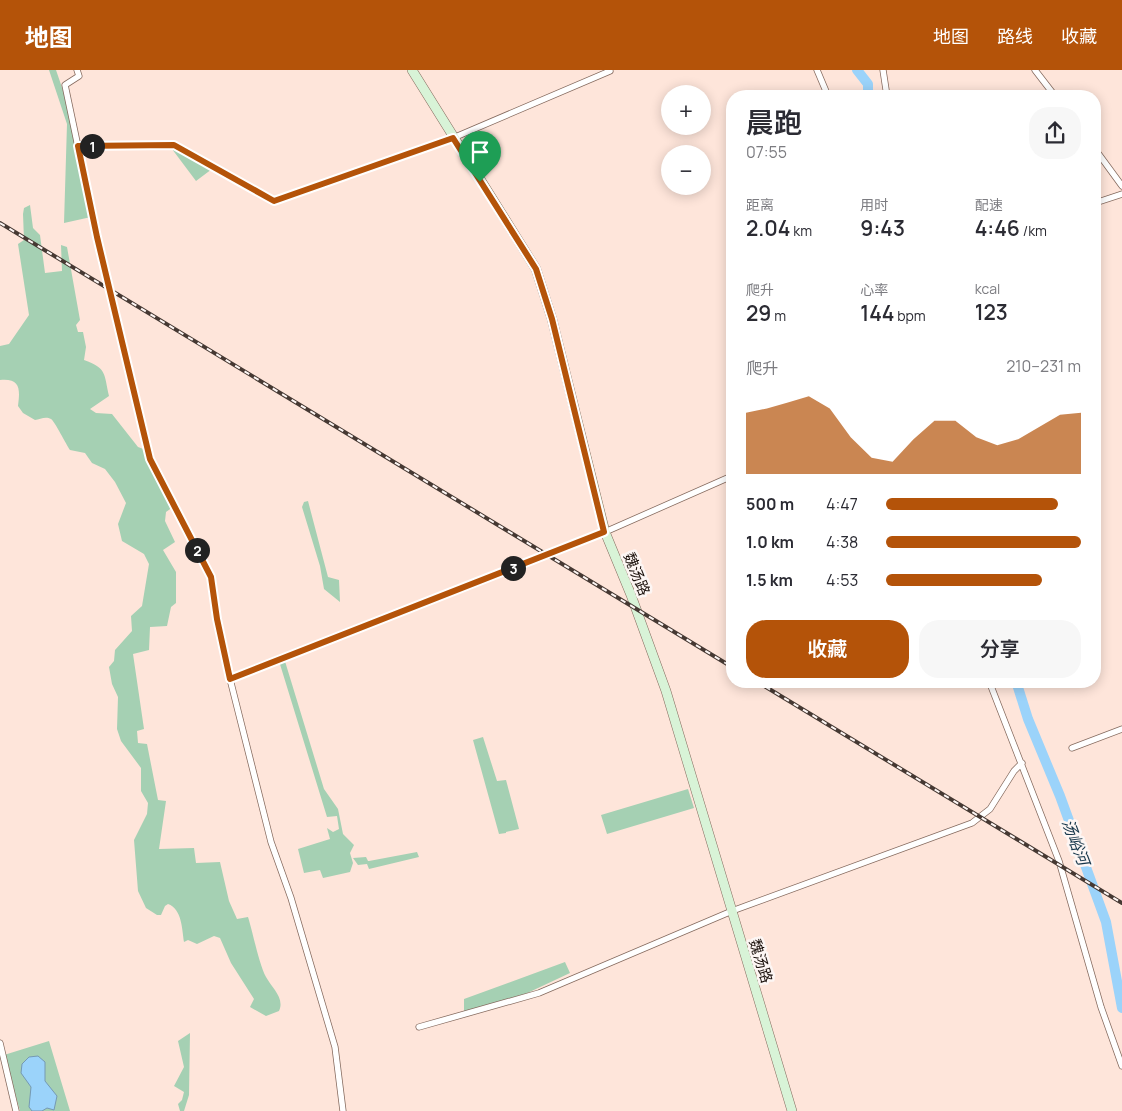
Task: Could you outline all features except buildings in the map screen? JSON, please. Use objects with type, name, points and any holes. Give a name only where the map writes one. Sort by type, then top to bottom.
[{"type":"street","points":[[77,70],[79,76],[65,85],[97,237],[150,459],[211,577],[217,619],[230,679],[271,842],[291,898],[335,1047],[343,1111]]},
{"type":"street","name":"魏汤路","points":[[412,70],[536,269],[552,319],[604,532],[631,595],[666,691],[792,1111]]},
{"type":"street","points":[[817,70],[825,90]]},
{"type":"street","points":[[883,70],[887,90]]},
{"type":"street","points":[[1034,70],[1050,90]]},
{"type":"street","points":[[78,146],[174,145],[274,201],[453,138],[610,71]]},
{"type":"street","points":[[1101,157],[1122,186]]},
{"type":"street","points":[[1101,201],[1122,194]]},
{"type":"street","points":[[230,679],[604,532],[726,479]]},
{"type":"street","points":[[992,688],[1058,861],[1101,1007],[1122,1066]]},
{"type":"street","points":[[1072,748],[1122,728]]},
{"type":"street","points":[[419,1027],[539,993],[732,911],[972,823],[990,809],[1007,781],[1022,763]]},
{"type":"street","points":[[0,1043],[16,1111]]},
{"type":"green space","points":[[49,70],[56,70],[70,111],[91,217],[64,223],[67,124]]},
{"type":"green space","points":[[169,145],[212,169],[196,181]]},
{"type":"green space","points":[[30,205],[33,228],[40,235],[45,273],[62,271],[61,245],[67,247],[80,320],[76,325],[78,332],[83,332],[86,347],[84,360],[101,369],[105,377],[109,396],[90,409],[96,413],[112,414],[138,447],[146,450],[173,507],[166,512],[165,521],[175,542],[163,550],[176,572],[176,603],[171,607],[167,626],[150,627],[149,650],[133,654],[144,729],[137,731],[138,743],[147,744],[158,800],[166,801],[159,849],[194,848],[196,863],[220,862],[229,901],[237,919],[248,917],[263,971],[279,997],[279,1011],[266,1016],[250,1007],[254,999],[231,963],[220,938],[214,936],[197,944],[188,940],[184,942],[179,915],[176,910],[168,904],[161,915],[157,915],[146,908],[138,891],[134,840],[147,814],[148,803],[141,791],[141,768],[121,741],[117,729],[118,697],[112,684],[109,667],[114,661],[115,650],[132,631],[131,616],[142,606],[149,564],[144,554],[122,541],[118,524],[126,503],[115,482],[105,469],[92,463],[85,453],[70,450],[51,419],[35,420],[23,413],[18,406],[18,386],[12,381],[0,380],[0,346],[9,344],[29,315],[18,244],[24,240],[24,208]]},
{"type":"green space","points":[[308,501],[328,577],[339,580],[340,602],[324,589],[320,566],[302,507],[304,502]]},
{"type":"green space","points":[[284,658],[324,789],[338,809],[343,834],[354,845],[350,853],[353,863],[350,872],[323,878],[320,870],[304,873],[298,849],[330,839],[327,828],[333,832],[339,829],[337,816],[327,817],[279,661]]},
{"type":"green space","points":[[483,737],[497,781],[506,780],[519,829],[499,834],[473,740]]},
{"type":"green space","points":[[688,789],[694,808],[607,834],[601,815]]},
{"type":"green space","points":[[417,852],[419,857],[369,869],[367,864],[358,865],[353,858],[366,857],[369,861]]},
{"type":"green space","points":[[565,962],[570,973],[521,996],[464,1013],[464,999]]},
{"type":"green space","points":[[190,1033],[189,1095],[184,1111],[180,1111],[178,1104],[182,1100],[184,1092],[174,1086],[184,1067],[178,1041]]},
{"type":"green space","points":[[49,1041],[70,1111],[20,1111],[4,1055]]},
{"type":"water","points":[[38,1056],[45,1062],[45,1081],[57,1096],[54,1110],[47,1108],[42,1111],[32,1111],[29,1107],[31,1087],[21,1073],[22,1064],[29,1057]]},
{"type":"waterway","name":"汤峪河","points":[[857,70],[868,84],[868,90]]},
{"type":"waterway","name":"汤峪河","points":[[1018,688],[1028,719],[1060,796],[1106,922],[1122,1008]]},
{"type":"railway","points":[[0,223],[726,663]]},
{"type":"railway","points":[[768,688],[1122,903]]},
{"type":"route","points":[[453,138],[480,182],[536,269],[552,319],[604,532],[230,679],[217,619],[211,577],[150,459],[97,237],[78,146],[174,145],[274,201],[453,138]]}]
